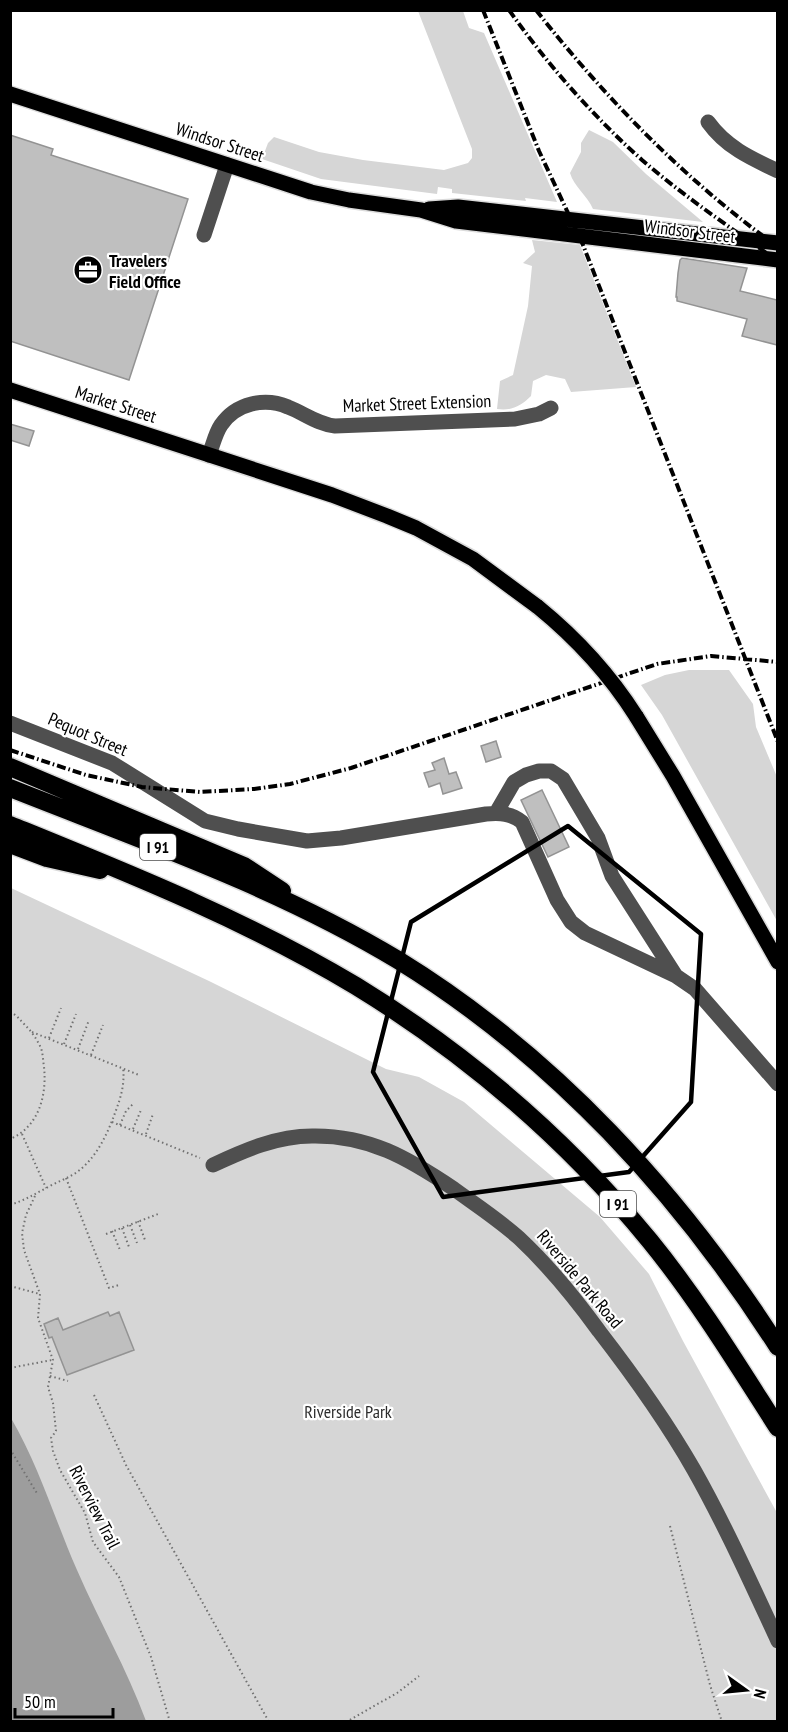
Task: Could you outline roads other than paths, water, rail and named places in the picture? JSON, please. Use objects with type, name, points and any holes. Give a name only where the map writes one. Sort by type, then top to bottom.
[{"type":"highway","points":[[10,767],[244,866],[269,881],[304,910]]},
{"type":"highway","name":"I 91","points":[[10,788],[214,869],[304,910],[366,942],[416,972],[517,1047],[571,1094],[643,1167],[691,1223],[735,1282],[777,1347]]},
{"type":"highway","name":"I 91","points":[[10,825],[131,874],[247,928],[337,975],[429,1035],[511,1098],[589,1173],[651,1242],[705,1315],[777,1428]]},
{"type":"highway","points":[[10,844],[68,864],[131,874]]},
{"type":"main road","name":"Windsor Street","points":[[10,94],[319,194],[421,210],[456,221],[777,260]]},
{"type":"main road","name":"Windsor Street","points":[[421,210],[458,207],[777,243]]},
{"type":"main road","points":[[639,244],[641,228]]},
{"type":"main road","name":"Market Street","points":[[10,390],[332,495],[416,528],[473,559],[538,607],[585,651],[636,716],[673,776],[777,962]]},
{"type":"street","points":[[708,122],[729,146],[777,171]]},
{"type":"street","points":[[204,235],[227,165]]},
{"type":"street","name":"Market Street Extension","points":[[209,455],[225,420],[241,408],[259,402],[276,403],[289,407],[317,422],[335,426],[514,418],[532,416],[550,408]]},
{"type":"street","name":"Pequot Street","points":[[10,723],[116,765],[205,821],[238,829],[307,840],[341,838],[496,813]]},
{"type":"street","points":[[676,976],[612,876],[598,838],[563,778],[551,771],[539,771],[514,782],[496,813],[514,816],[522,822],[557,900],[571,922],[585,933],[676,976],[695,989],[777,1084]]},
{"type":"street","name":"Riverside Park Road","points":[[208,1164],[258,1145],[294,1137],[326,1136],[373,1144],[400,1155],[427,1171],[517,1236],[549,1268],[586,1313],[671,1432],[712,1504],[777,1641]]},
{"type":"railway","points":[[483,10],[539,151],[583,245],[778,742]]},
{"type":"railway","points":[[509,10],[571,89],[642,160],[675,187],[778,261]]},
{"type":"railway","points":[[536,10],[590,75],[649,137],[711,195],[778,247]]},
{"type":"railway","points":[[10,750],[86,775],[142,787],[200,792],[254,789],[290,784],[351,768],[657,664],[711,656],[778,662]]},
{"type":"place","name":"Travelers Field Office","points":[[88,270]]},
{"type":"park label","name":"Riverside Park","points":[[348,1411]]}]
